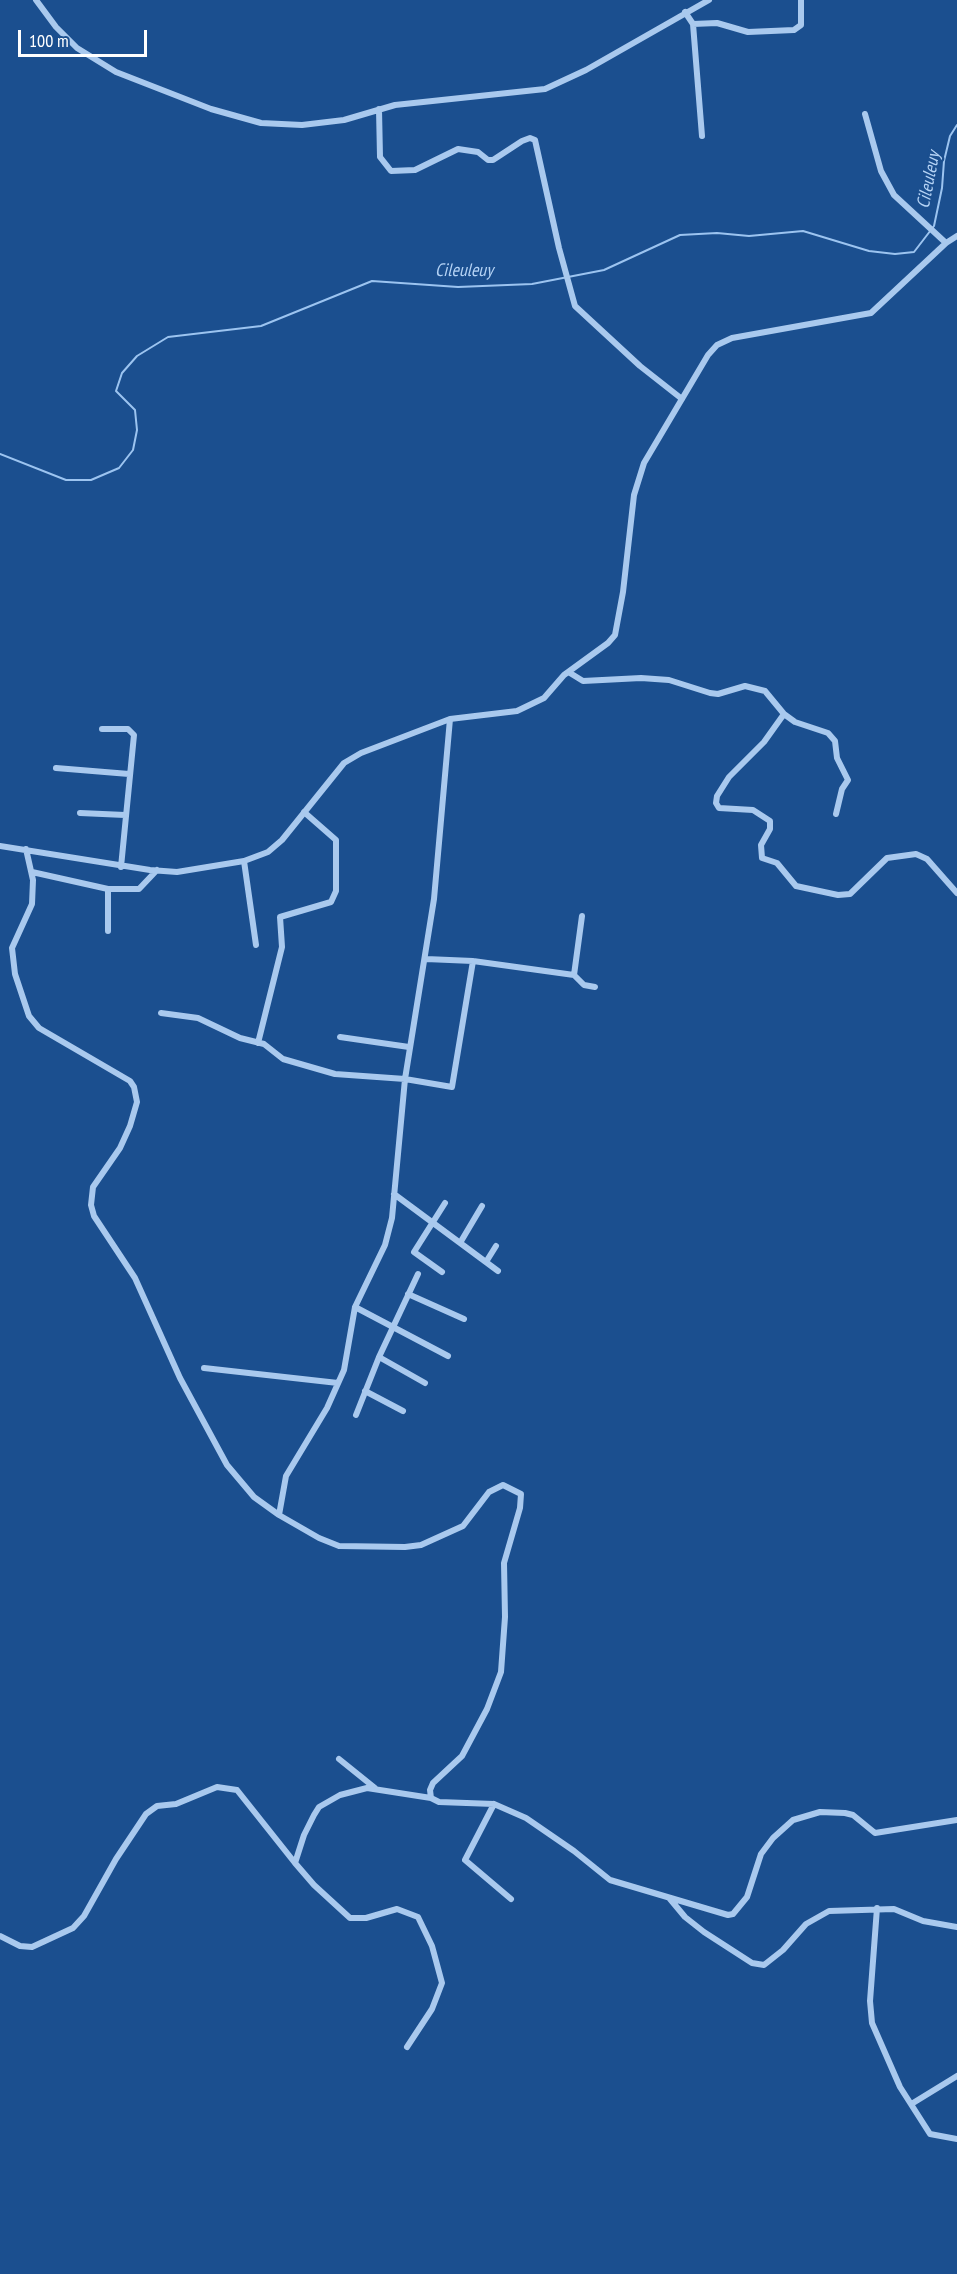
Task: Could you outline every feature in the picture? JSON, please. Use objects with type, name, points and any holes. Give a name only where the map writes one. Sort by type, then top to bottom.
[{"type":"street","points":[[36,0],[56,27],[77,48],[116,72],[211,109],[261,123],[302,124],[344,120],[395,105],[545,89],[586,70],[709,0]]},
{"type":"street","points":[[693,24],[717,23],[748,32],[794,30],[801,25],[801,0]]},
{"type":"street","points":[[685,12],[693,24],[702,136]]},
{"type":"street","points":[[380,109],[380,157],[391,171],[415,170],[458,149],[478,152],[488,160],[493,160],[522,141],[530,138],[535,140],[564,266],[579,311],[682,399]]},
{"type":"street","points":[[865,114],[881,171],[894,195],[917,218],[933,228],[946,243]]},
{"type":"street","points":[[0,846],[121,867],[157,870],[205,869],[244,861],[268,852],[282,840],[344,763],[361,753],[450,719],[517,711],[544,698],[615,635],[623,592],[634,495],[644,463],[708,355],[717,345],[732,338],[871,313],[946,243],[957,236]]},
{"type":"street","points":[[570,673],[583,681],[641,678],[669,680],[718,694],[746,686],[755,687],[770,696],[784,714],[795,722],[828,733],[835,741],[837,758],[848,780],[842,789],[836,814]]},
{"type":"street","points":[[784,714],[764,742],[729,777],[717,796],[716,803],[719,808],[753,810],[770,821],[770,829],[761,845],[762,858],[777,863],[796,886],[838,895],[850,894],[887,858],[916,854],[927,859],[957,893]]},
{"type":"street","points":[[279,1515],[286,1476],[327,1408],[344,1370],[355,1307],[385,1245],[392,1218],[409,1047],[426,959],[435,888],[450,719]]},
{"type":"street","points":[[102,729],[128,729],[133,732],[121,867]]},
{"type":"street","points":[[56,768],[129,774]]},
{"type":"street","points":[[258,1043],[282,947],[280,917],[331,902],[336,891],[336,840],[304,812]]},
{"type":"street","points":[[80,813],[125,815]]},
{"type":"street","points":[[27,849],[32,872],[32,904],[12,948],[15,975],[29,1016],[39,1028],[130,1081],[136,1095],[135,1109],[120,1148],[91,1193],[94,1216],[135,1278],[180,1378],[227,1465],[254,1497],[279,1515],[319,1538],[339,1546],[405,1548],[437,1539],[463,1526],[489,1492],[503,1485],[521,1494],[520,1508],[504,1563],[505,1617],[501,1672],[487,1708],[462,1756],[433,1783],[430,1790],[431,1798]]},
{"type":"street","points":[[244,861],[256,945]]},
{"type":"street","points":[[32,872],[108,889],[139,889],[157,870]]},
{"type":"street","points":[[108,889],[108,931]]},
{"type":"street","points":[[574,975],[582,916]]},
{"type":"street","points":[[426,959],[473,961],[574,975],[584,985],[595,987]]},
{"type":"street","points":[[161,1012],[198,1018],[240,1038],[258,1043],[282,1059],[335,1074],[405,1079],[447,1087],[454,1084],[473,961]]},
{"type":"street","points":[[340,1037],[409,1047]]},
{"type":"street","points":[[393,1194],[498,1271]]},
{"type":"street","points":[[442,1272],[414,1251],[445,1203]]},
{"type":"street","points":[[460,1243],[482,1206]]},
{"type":"street","points":[[486,1262],[496,1246]]},
{"type":"street","points":[[356,1415],[379,1356],[418,1274]]},
{"type":"street","points":[[408,1294],[464,1319]]},
{"type":"street","points":[[355,1307],[448,1356]]},
{"type":"street","points":[[379,1356],[425,1383]]},
{"type":"street","points":[[204,1368],[338,1383]]},
{"type":"street","points":[[365,1391],[403,1411]]},
{"type":"street","points":[[339,1759],[376,1789]]},
{"type":"street","points":[[0,1936],[20,1946],[32,1947],[68,1932],[84,1916],[116,1859],[149,1811],[157,1806],[176,1804],[217,1787],[237,1790],[243,1794],[314,1885],[350,1918],[366,1918],[397,1909],[418,1917],[432,1946],[442,1983],[432,2009],[407,2047]]},
{"type":"street","points":[[295,1863],[304,1835],[320,1808],[352,1790],[376,1789],[431,1798],[439,1803],[494,1804],[526,1818],[574,1851],[610,1880],[721,1914],[733,1914],[747,1897],[761,1854],[773,1838],[793,1820],[820,1812],[853,1815],[875,1833],[957,1820]]},
{"type":"street","points":[[494,1804],[465,1860],[511,1899]]},
{"type":"street","points":[[669,1898],[704,1932],[752,1963],[764,1965],[817,1916],[829,1911],[894,1908],[923,1921],[957,1927]]},
{"type":"street","points":[[877,1908],[870,2001],[872,2023],[900,2087],[913,2103],[930,2134],[957,2139]]},
{"type":"street","points":[[913,2103],[957,2076]]},
{"type":"waterway","name":"Cileuleuy","points":[[0,454],[66,480],[91,480],[119,468],[133,450],[137,430],[135,410],[116,391],[122,373],[137,356],[168,337],[261,326],[372,281],[458,287],[532,284],[604,270],[680,235],[717,233],[749,236],[803,231],[869,251],[895,254],[914,252],[934,226],[942,188],[944,161],[950,136],[957,125]]}]
